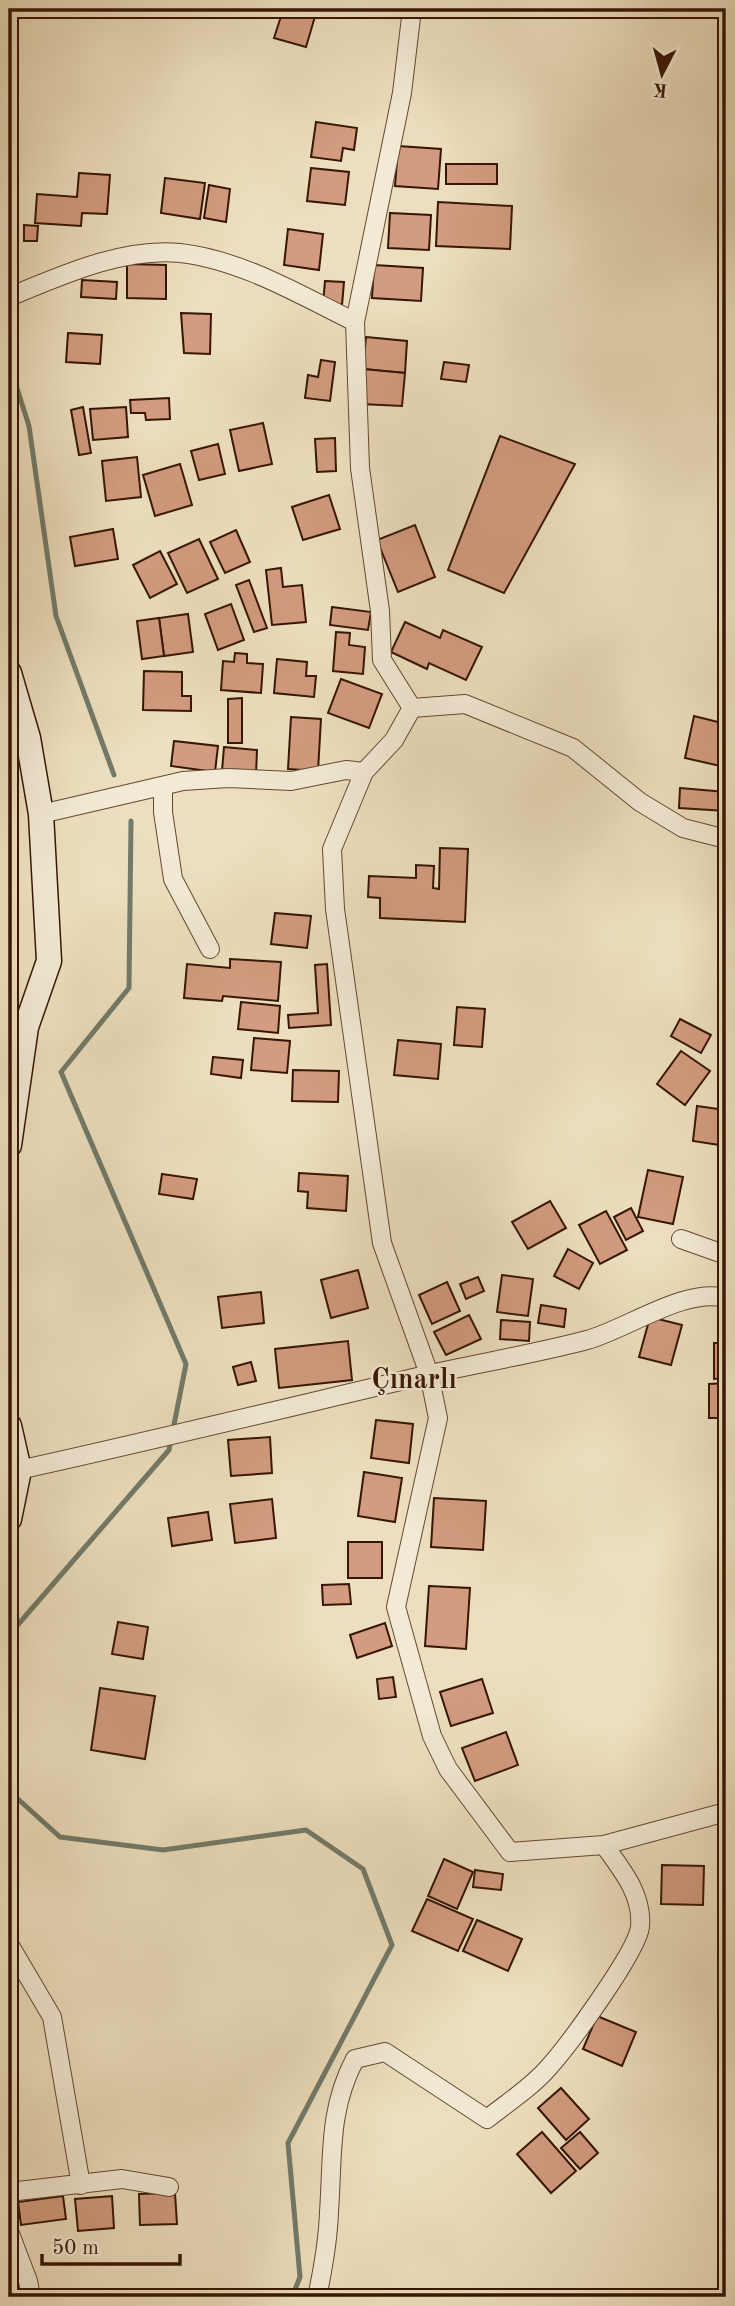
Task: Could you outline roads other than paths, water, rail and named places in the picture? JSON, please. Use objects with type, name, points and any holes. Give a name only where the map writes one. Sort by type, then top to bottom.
[{"type":"street","points":[[412,9],[402,93],[355,322],[360,468],[380,611],[382,660],[412,708]]},
{"type":"street","points":[[14,295],[71,270],[140,256],[179,253],[242,268],[355,322]]},
{"type":"street","points":[[9,673],[28,738],[41,814],[49,961],[17,1036],[9,1145]]},
{"type":"street","points":[[412,708],[465,704],[573,748],[640,803],[683,828],[726,839]]},
{"type":"street","points":[[412,708],[394,740],[364,772],[332,849],[335,909],[382,1243],[429,1374],[438,1418],[396,1607],[432,1736],[448,1769],[510,1852],[604,1845],[726,1812]]},
{"type":"street","points":[[41,814],[163,786],[228,778],[290,781],[346,770],[364,772]]},
{"type":"street","points":[[163,786],[163,812],[173,878],[210,949]]},
{"type":"street","points":[[681,1239],[726,1255]]},
{"type":"street","points":[[19,1470],[137,1444],[216,1422],[288,1409],[429,1374],[589,1340],[690,1300],[716,1296],[726,1298]]},
{"type":"street","points":[[9,1426],[19,1470],[9,1519]]},
{"type":"street","points":[[317,2297],[329,2213],[331,2138],[341,2085],[355,2059],[385,2052],[487,2119],[548,2069],[591,2013],[623,1963],[640,1928],[633,1885],[604,1845]]},
{"type":"street","points":[[9,1944],[52,2017],[81,2185]]},
{"type":"street","points":[[9,2192],[122,2179],[169,2187]]},
{"type":"street","points":[[9,2231],[28,2281],[31,2297]]},
{"type":"waterway","points":[[9,363],[29,426],[56,616],[114,775]]},
{"type":"waterway","points":[[9,1635],[169,1450],[186,1364],[61,1072],[129,988],[131,821]]},
{"type":"waterway","points":[[9,1791],[60,1837],[163,1850],[306,1830],[363,1869],[392,1945],[288,2143],[300,2277],[292,2297]]},
{"type":"district","name":"Çınarlı","points":[[414,1378]]}]
